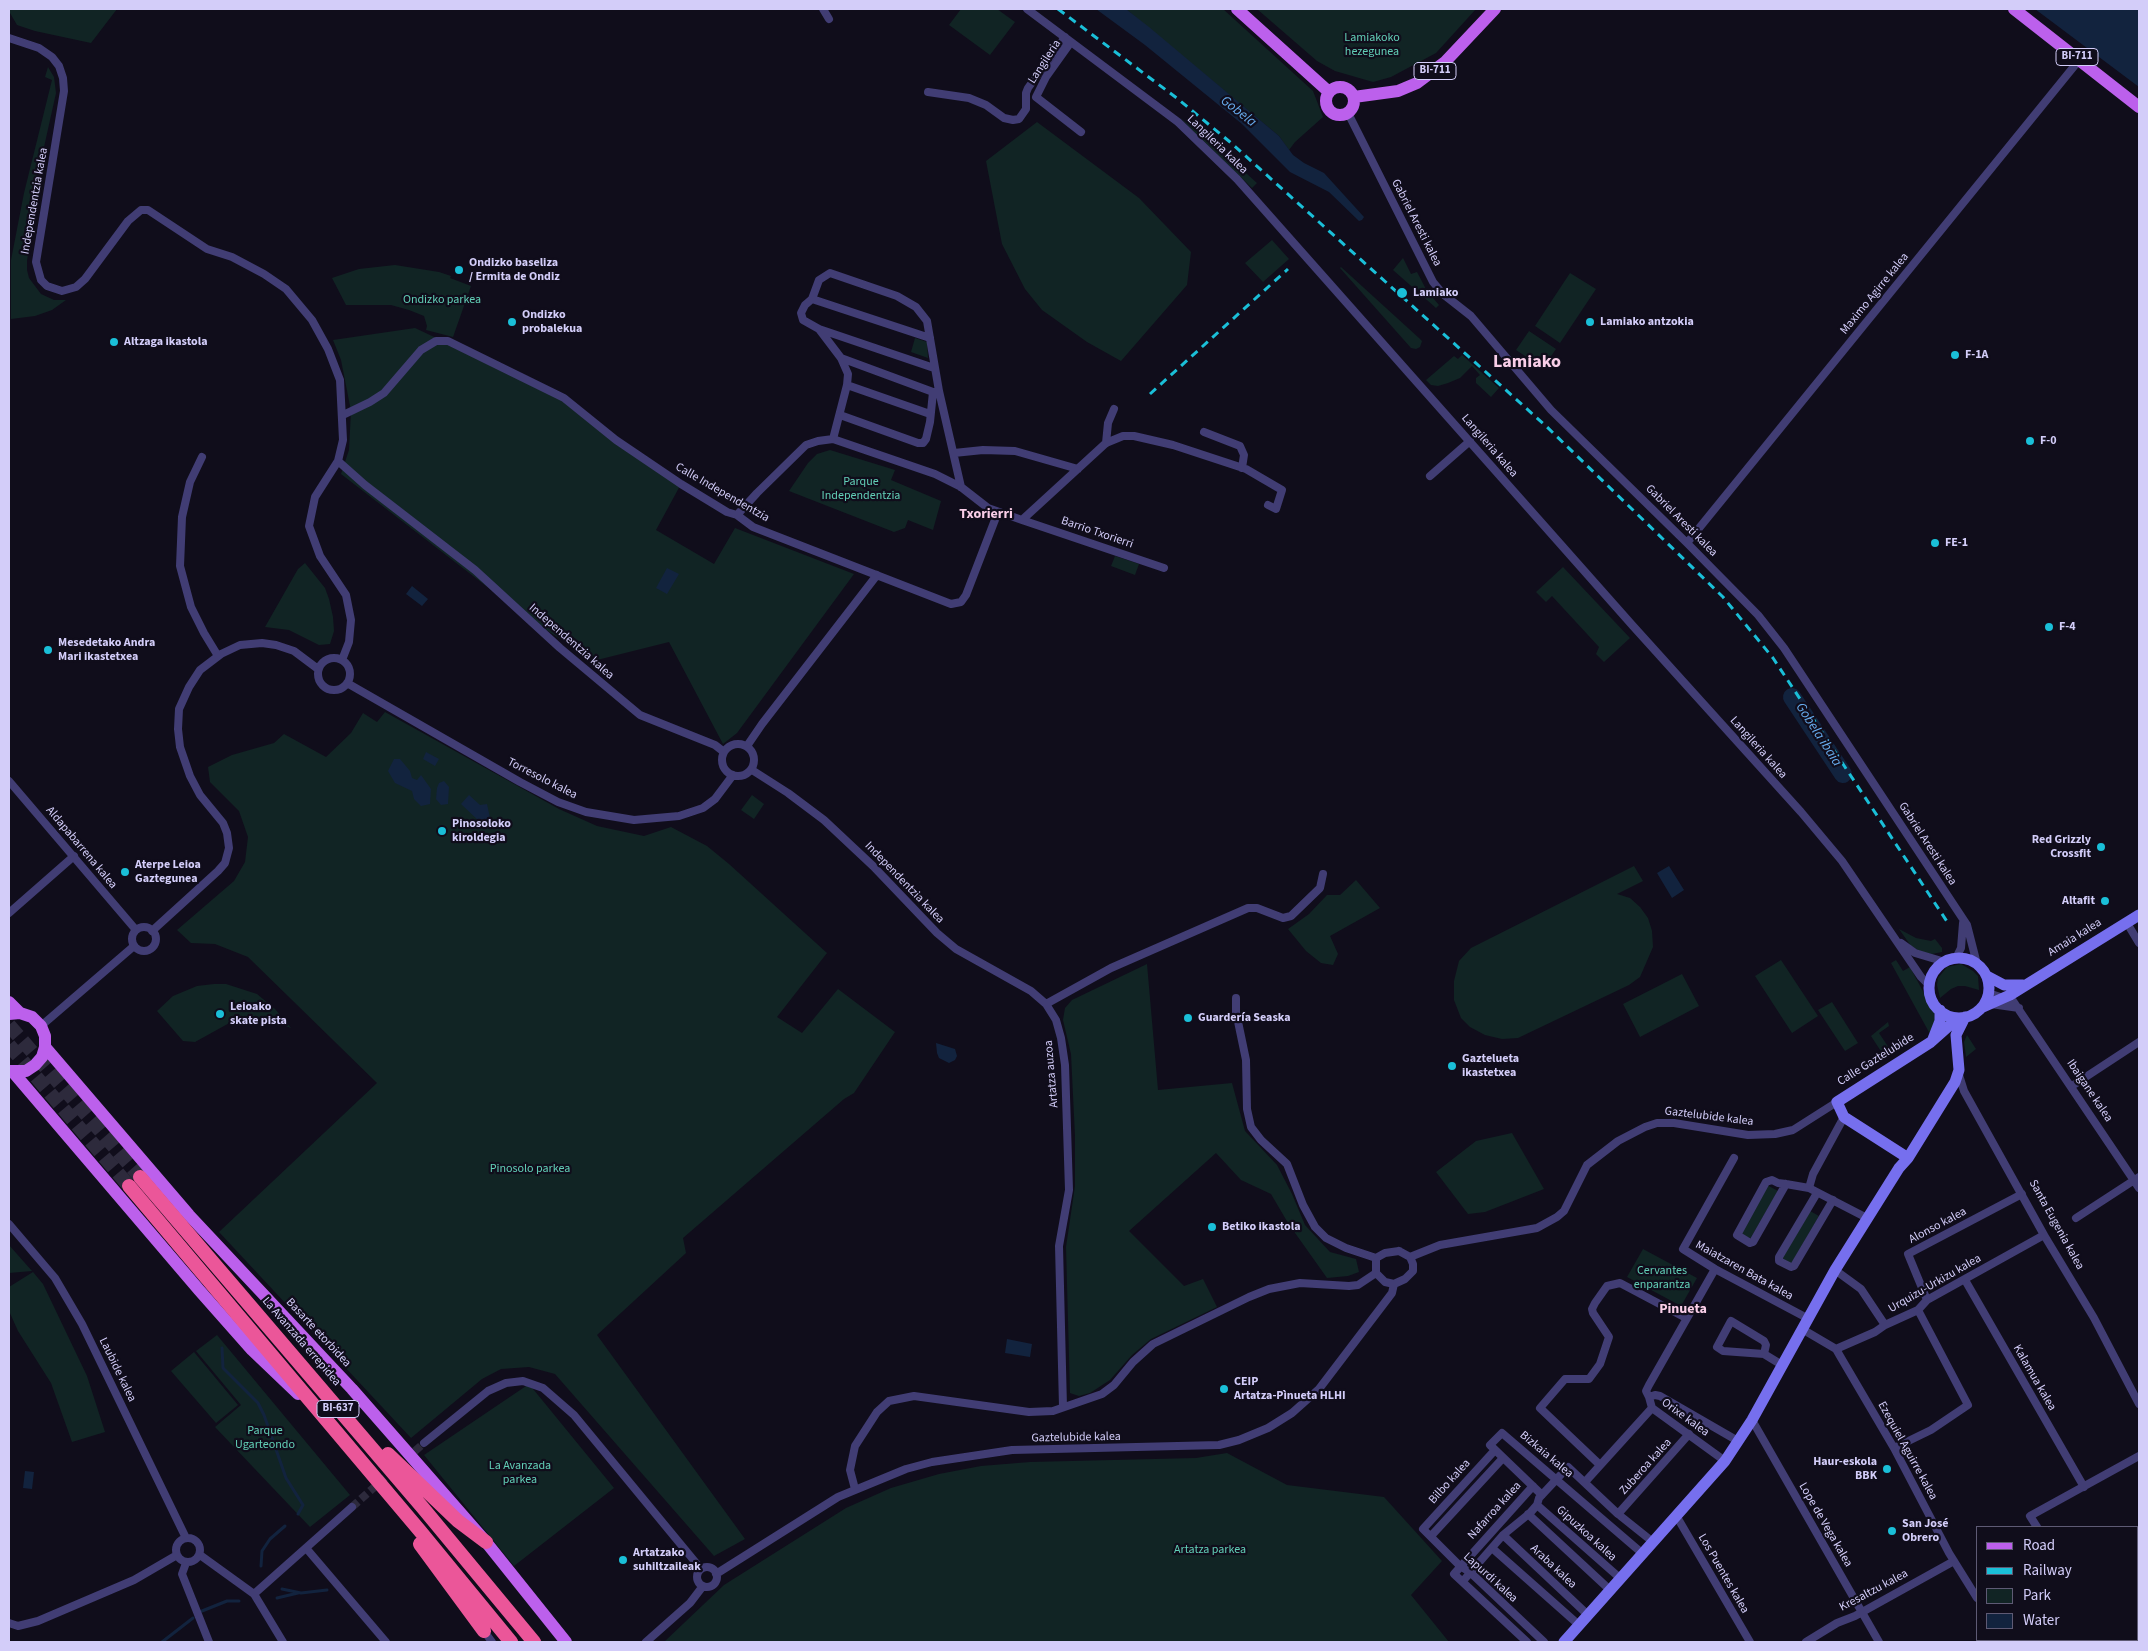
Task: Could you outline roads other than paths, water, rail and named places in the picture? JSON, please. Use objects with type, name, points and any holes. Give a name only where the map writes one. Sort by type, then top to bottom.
[{"type":"highway","name":"La Avanzada errepidea","points":[[511,1642],[335,1431],[134,1181],[322,1390],[534,1642]]},
{"type":"highway","points":[[322,1390],[422,1488],[458,1521],[486,1542]]},
{"type":"highway","points":[[368,1470],[408,1529],[484,1630]]},
{"type":"main road","points":[[1237,9],[1329,92]]},
{"type":"main road","name":"BI-711","points":[[1354,97],[1398,91],[1417,83],[1445,62],[1495,9]]},
{"type":"main road","name":"BI-711","points":[[2014,9],[2139,107]]},
{"type":"main road","points":[[1338,86],[1348,89],[1354,97],[1352,109],[1348,113],[1338,115],[1329,110],[1326,101],[1329,92],[1338,86]]},
{"type":"main road","points":[[9,1002],[14,1013],[32,1017],[41,1026],[46,1046],[42,1057],[35,1065],[26,1071],[11,1072]]},
{"type":"main road","name":"Basarte etorbidea","points":[[46,1046],[189,1215],[352,1389],[486,1542],[566,1642]]},
{"type":"main road","points":[[11,1072],[232,1328],[335,1431]]},
{"type":"street","points":[[823,9],[830,19]]},
{"type":"street","name":"Langileria kalea","points":[[1027,9],[1178,122],[1237,179],[1633,626],[1801,812],[1842,861],[1930,986]]},
{"type":"street","name":"Independentzia kalea","points":[[9,38],[39,48],[52,57],[59,66],[63,78],[63,100],[36,262],[41,280],[48,286],[62,291],[76,287],[85,279],[128,221],[141,210],[148,210],[158,214],[207,249],[232,257],[264,274],[286,289],[312,320],[328,348],[340,380],[343,440],[338,461],[364,485],[475,570],[560,648],[640,715],[715,745],[724,752]]},
{"type":"street","points":[[928,92],[969,98],[986,105],[1004,118],[1020,119],[1026,109],[1026,93],[1028,88],[1068,40]]},
{"type":"street","name":"Langileria","points":[[1068,40],[1036,97],[1081,132]]},
{"type":"street","name":"Maximo Agirre kalea","points":[[1687,543],[2080,59]]},
{"type":"street","name":"Gabriel Aresti kalea","points":[[1348,113],[1433,282],[1443,294],[1471,316],[1551,410],[1758,615],[1784,648],[1961,916],[1973,943],[1977,964]]},
{"type":"street","points":[[934,368],[819,329],[803,320],[801,313],[805,304],[812,299],[819,280],[830,273],[897,296],[916,307],[927,321],[934,368],[936,392],[954,453],[961,487]]},
{"type":"street","points":[[812,299],[930,338]]},
{"type":"street","points":[[737,515],[806,445],[833,439],[848,374],[841,358],[819,329]]},
{"type":"street","name":"Calle Independentzia","points":[[343,415],[384,393],[421,350],[436,341],[448,341],[564,398],[624,445],[681,484],[727,512],[737,515],[754,527],[951,604],[961,602],[966,595],[998,512]]},
{"type":"street","points":[[841,358],[936,392]]},
{"type":"street","points":[[847,385],[930,414]]},
{"type":"street","points":[[840,415],[918,443],[924,443],[936,392]]},
{"type":"street","points":[[1106,443],[1108,423],[1114,410]]},
{"type":"street","points":[[1204,432],[1240,446],[1244,456],[1242,468]]},
{"type":"street","points":[[1022,520],[1106,443],[1123,436],[1134,436],[1172,445],[1242,468],[1282,490],[1276,508],[1268,506]]},
{"type":"street","name":"Barrio Txorierri","points":[[833,439],[935,474],[961,487],[988,508],[998,512],[1164,568]]},
{"type":"street","points":[[1430,476],[1470,441]]},
{"type":"street","points":[[954,453],[984,450],[1015,451],[1078,469]]},
{"type":"street","points":[[202,457],[190,482],[182,517],[180,566],[191,607],[218,656]]},
{"type":"street","points":[[338,461],[315,497],[309,526],[320,556],[346,595],[351,620],[348,642],[342,660]]},
{"type":"street","points":[[747,746],[877,575]]},
{"type":"street","points":[[152,931],[218,872],[224,863],[229,848],[227,833],[223,823],[200,795],[190,776],[180,747],[178,729],[179,709],[189,687],[200,670],[218,656],[240,645],[262,643],[276,645],[294,651],[318,669]]},
{"type":"street","points":[[329,658],[342,660],[348,666],[347,683],[336,690],[325,687],[319,680],[318,669],[329,658]]},
{"type":"street","name":"Torresolo kalea","points":[[347,683],[520,782],[558,802],[586,812],[634,820],[679,816],[703,808],[715,799],[733,776]]},
{"type":"street","points":[[737,744],[747,746],[755,759],[752,770],[742,776],[733,776],[723,767],[724,752],[737,744]]},
{"type":"street","name":"Independentzia kalea","points":[[752,770],[788,792],[824,820],[873,866],[936,933],[956,949],[1014,980],[1046,1004]]},
{"type":"street","name":"Aldapabarrena kalea","points":[[10,786],[74,856],[136,930]]},
{"type":"street","points":[[9,913],[74,856]]},
{"type":"street","points":[[1046,1004],[1111,968],[1248,908],[1257,908],[1283,918],[1291,916],[1320,888],[1323,874]]},
{"type":"street","name":"Amaia kalea","points":[[1987,1001],[2004,997],[2139,915]]},
{"type":"street","points":[[1961,916],[1964,935],[1961,948],[1950,960],[1934,972],[1930,986],[1931,996],[1940,1010],[1948,1016],[1962,1017],[1972,1015],[1987,1001],[1990,986],[1987,976]]},
{"type":"street","points":[[2126,923],[2139,943]]},
{"type":"street","points":[[146,928],[152,931],[156,938],[152,948],[140,951],[134,946],[132,936],[136,930],[146,928]]},
{"type":"street","name":"Langileria kalea","points":[[1894,937],[1916,954],[1950,960]]},
{"type":"street","points":[[41,1026],[134,946]]},
{"type":"street","points":[[1950,960],[1971,960],[1987,976],[2004,985],[2024,985],[2020,994],[2018,1008],[1987,1001]]},
{"type":"street","name":"Ibaigane kalea","points":[[2004,997],[2013,1001],[2018,1008],[2137,1178],[2139,1188]]},
{"type":"street","points":[[1236,998],[1236,1012],[1246,1060],[1248,1109],[1251,1127],[1261,1140],[1287,1164],[1303,1205],[1315,1227],[1326,1238],[1346,1248],[1376,1258],[1385,1253],[1399,1251],[1410,1257],[1413,1264],[1412,1271],[1405,1279],[1394,1284],[1385,1282],[1376,1273],[1376,1258]]},
{"type":"street","name":"Artatza auzoa","points":[[1046,1004],[1056,1020],[1065,1065],[1069,1190],[1059,1246],[1064,1407]]},
{"type":"street","name":"Calle Gaztelubide","points":[[1931,1042],[1939,1026],[1940,1010]]},
{"type":"street","name":"Calle Gaztelubide","points":[[1837,1102],[1931,1042],[1962,1017]]},
{"type":"street","name":"Santa Eugenia kalea","points":[[1962,1017],[1956,1035],[1958,1070],[1964,1091],[2044,1235],[2094,1318],[2139,1404]]},
{"type":"street","points":[[2072,1086],[2139,1042]]},
{"type":"street","points":[[1564,1642],[1725,1461],[1752,1420],[1804,1324],[1867,1218],[1899,1168],[1908,1158],[1955,1082],[1958,1070]]},
{"type":"street","points":[[1837,1102],[1844,1117],[1908,1158]]},
{"type":"street","name":"Gaztelubide kalea","points":[[1410,1257],[1440,1245],[1538,1228],[1564,1211],[1587,1165],[1618,1141],[1645,1127],[1657,1123],[1674,1123],[1748,1134],[1774,1134],[1793,1130],[1837,1102]]},
{"type":"street","points":[[1808,1188],[1813,1174],[1844,1117]]},
{"type":"street","name":"Maiatzaren Bata kalea","points":[[1734,1158],[1683,1249],[1804,1324]]},
{"type":"street","points":[[2076,1218],[2137,1178]]},
{"type":"street","points":[[1786,1184],[1753,1242],[1750,1243],[1737,1235],[1766,1182],[1772,1180],[1778,1183],[1786,1184],[1808,1188],[1867,1218]]},
{"type":"street","points":[[1818,1193],[1779,1257],[1779,1261],[1791,1267],[1794,1266],[1833,1200]]},
{"type":"street","name":"Alonso kalea","points":[[1927,1300],[1908,1254],[2022,1194]]},
{"type":"street","name":"Laubide kalea","points":[[9,1224],[55,1278],[82,1324],[186,1538]]},
{"type":"street","name":"Urquizu-Urkizu kalea","points":[[1836,1349],[1918,1310],[1927,1300],[2044,1235]]},
{"type":"street","points":[[1648,1396],[1646,1391],[1649,1385],[1715,1269]]},
{"type":"street","points":[[1836,1270],[1861,1289],[1885,1325]]},
{"type":"street","points":[[855,1489],[850,1470],[856,1446],[877,1412],[889,1401],[914,1396],[1029,1412],[1053,1411],[1090,1400],[1102,1394],[1114,1386],[1133,1362],[1153,1344],[1249,1296],[1300,1282],[1358,1285],[1376,1273]]},
{"type":"street","name":"Kalamua kalea","points":[[1965,1280],[2084,1487]]},
{"type":"street","points":[[1600,1465],[1540,1408],[1566,1379],[1589,1379],[1600,1364],[1609,1337],[1593,1314],[1592,1309],[1595,1303],[1607,1286],[1620,1283],[1686,1318]]},
{"type":"street","name":"Gaztelubide kalea","points":[[716,1574],[746,1557],[817,1509],[855,1489],[932,1462],[1012,1450],[1192,1448],[1240,1440],[1268,1428],[1292,1414],[1319,1390],[1392,1293],[1394,1284]]},
{"type":"street","points":[[1894,1448],[1931,1430],[1968,1405],[1918,1310]]},
{"type":"street","points":[[1764,1354],[1766,1345],[1764,1341],[1730,1321],[1717,1347],[1723,1351],[1764,1354],[1782,1365]]},
{"type":"street","name":"Ezequiel Aguirre kalea","points":[[1804,1324],[1836,1349],[1894,1448],[1954,1561],[1976,1596]]},
{"type":"street","points":[[424,1443],[488,1391],[506,1383],[523,1381],[542,1388],[574,1415],[701,1569]]},
{"type":"street","name":"Orixe kalea","points":[[1725,1461],[1652,1408],[1648,1396],[1660,1396],[1738,1442]]},
{"type":"street","points":[[1584,1482],[1652,1408]]},
{"type":"street","name":"Lope de Vega kalea","points":[[1752,1420],[1879,1642]]},
{"type":"street","name":"Bizkaia kalea","points":[[1494,1450],[1490,1445],[1502,1433],[1643,1554]]},
{"type":"street","name":"Zuberoa kalea","points":[[1618,1514],[1689,1434]]},
{"type":"street","points":[[1494,1450],[1542,1495]]},
{"type":"street","name":"Bilbo kalea","points":[[1423,1529],[1494,1450]]},
{"type":"street","points":[[2036,1526],[2030,1516],[2139,1456]]},
{"type":"street","name":"Bilbo kalea","points":[[1431,1536],[1504,1458]]},
{"type":"street","name":"Bizkaia kalea","points":[[1568,1467],[1618,1514],[1653,1542]]},
{"type":"street","name":"Nafarroa kalea","points":[[1463,1581],[1503,1535],[1537,1505],[1542,1495],[1568,1467]]},
{"type":"street","name":"Nafarroa kalea","points":[[1454,1574],[1533,1486]]},
{"type":"street","name":"Gipuzkoa kalea","points":[[1537,1505],[1621,1579]]},
{"type":"street","points":[[254,1594],[352,1507]]},
{"type":"street","name":"Gipuzkoa kalea","points":[[1528,1514],[1610,1590]]},
{"type":"street","name":"Los Puentes kalea","points":[[1677,1516],[1750,1642]]},
{"type":"street","name":"Lapurdi kalea","points":[[1423,1529],[1460,1566],[1470,1573],[1544,1642]]},
{"type":"street","name":"Araba kalea","points":[[1503,1535],[1588,1615]]},
{"type":"street","points":[[176,1555],[177,1544],[186,1538],[196,1541],[200,1548],[200,1555],[194,1561],[186,1563]]},
{"type":"street","points":[[306,1548],[386,1642]]},
{"type":"street","name":"Araba kalea","points":[[1492,1548],[1579,1625]]},
{"type":"street","points":[[176,1555],[186,1563]]},
{"type":"street","points":[[9,1623],[18,1626],[38,1621],[134,1580],[176,1555]]},
{"type":"street","points":[[200,1555],[254,1594],[283,1642]]},
{"type":"street","name":"Kresaltzu kalea","points":[[1806,1642],[1837,1623],[1954,1561]]},
{"type":"street","points":[[186,1563],[182,1574],[209,1642]]},
{"type":"street","points":[[646,1642],[690,1603],[703,1586],[712,1585],[716,1580],[716,1574],[710,1567],[701,1569]]},
{"type":"street","points":[[701,1569],[697,1578],[703,1586]]},
{"type":"street","name":"Lapurdi kalea","points":[[1454,1574],[1528,1642]]},
{"type":"street","points":[[555,1628],[570,1642]]},
{"type":"street","points":[[484,1630],[492,1642]]},
{"type":"water","name":"Gobela","points":[[1096,9],[1126,9],[1149,27],[1279,136],[1293,155],[1324,173],[1364,217],[1362,220],[1359,221],[1329,192],[1290,172],[1242,124],[1145,45]]},
{"type":"water","points":[[2035,9],[2139,9],[2139,87]]},
{"type":"water","points":[[667,568],[679,574],[667,594],[656,588]]},
{"type":"water","points":[[412,586],[428,599],[422,606],[406,594]]},
{"type":"water","points":[[426,752],[439,759],[435,766],[423,759]]},
{"type":"water","points":[[394,759],[400,759],[410,771],[412,778],[417,780],[421,775],[431,789],[430,804],[421,806],[414,799],[412,791],[395,783],[388,771]]},
{"type":"water","points":[[444,781],[449,787],[448,804],[441,805],[436,799],[437,788],[439,783]]},
{"type":"water","points":[[469,795],[480,805],[487,804],[490,818],[479,821],[461,804]]},
{"type":"water","points":[[1669,866],[1684,890],[1672,898],[1657,873]]},
{"type":"water","points":[[936,1043],[955,1049],[957,1056],[955,1060],[949,1063],[939,1058]]},
{"type":"water","points":[[1007,1339],[1032,1344],[1030,1357],[1005,1353]]},
{"type":"water","points":[[25,1471],[34,1472],[32,1489],[23,1488]]},
{"type":"waterway","name":"Gobela ibaia","points":[[1792,697],[1843,774]]},
{"type":"waterway","points":[[222,1348],[223,1368],[258,1403],[264,1415],[286,1478],[303,1505],[298,1514]]},
{"type":"waterway","points":[[261,1566],[262,1551],[270,1539],[285,1526]]},
{"type":"waterway","points":[[282,1589],[301,1593],[327,1590]]},
{"type":"waterway","points":[[277,1598],[298,1593]]},
{"type":"waterway","points":[[202,1611],[227,1601],[239,1601]]},
{"type":"waterway","points":[[162,1642],[193,1618]]},
{"type":"tunnel","points":[[9,1025],[140,1177]]},
{"type":"tunnel","points":[[9,1045],[129,1186]]},
{"type":"tunnel","points":[[352,1507],[424,1443]]},
{"type":"railway","points":[[1058,9],[1178,99],[1230,142],[1547,427],[1723,597],[1773,658],[1948,923]]},
{"type":"railway","points":[[1150,394],[1288,269]]},
{"type":"place","name":"Ondizko baseliza / Ermita de Ondiz","points":[[459,270]]},
{"type":"place","name":"Lamiako","points":[[1402,293]]},
{"type":"place","name":"Ondizko probalekua","points":[[512,322]]},
{"type":"place","name":"Lamiako antzokia","points":[[1590,322]]},
{"type":"place","name":"Altzaga ikastola","points":[[114,342]]},
{"type":"place","name":"F-1A","points":[[1955,355]]},
{"type":"place","name":"F-0","points":[[2030,441]]},
{"type":"place","name":"FE-1","points":[[1935,543]]},
{"type":"place","name":"F-4","points":[[2049,627]]},
{"type":"place","name":"Mesedetako Andra Mari ikastetxea","points":[[48,650]]},
{"type":"place","name":"Pinosoloko kiroldegia","points":[[442,831]]},
{"type":"place","name":"Red Grizzly Crossfit","points":[[2101,847]]},
{"type":"place","name":"Aterpe Leioa Gaztegunea","points":[[125,872]]},
{"type":"place","name":"Altafit","points":[[2105,901]]},
{"type":"place","name":"Leioako skate pista","points":[[220,1014]]},
{"type":"place","name":"Guardería Seaska","points":[[1188,1018]]},
{"type":"place","name":"Gaztelueta ikastetxea","points":[[1452,1066]]},
{"type":"place","name":"Betiko ikastola","points":[[1212,1227]]},
{"type":"place","name":"CEIP Artatza-Pìnueta HLHI","points":[[1224,1389]]},
{"type":"place","name":"Haur-eskola BBK","points":[[1887,1469]]},
{"type":"place","name":"San José Obrero","points":[[1892,1531]]},
{"type":"place","name":"Artatzako suhiltzaileak","points":[[623,1560]]},
{"type":"district","name":"Lamiako","points":[[1527,363]]},
{"type":"district","name":"Txorierri","points":[[986,515]]},
{"type":"district","name":"Pinueta","points":[[1683,1310]]},
{"type":"park label","name":"Lamiakoko hezegunea","points":[[1372,45]]},
{"type":"park label","name":"Ondizko parkea","points":[[442,300]]},
{"type":"park label","name":"Parque Independentzia","points":[[861,489]]},
{"type":"park label","name":"Pinosolo parkea","points":[[530,1169]]},
{"type":"park label","name":"Cervantes enparantza","points":[[1662,1278]]},
{"type":"park label","name":"Parque Ugarteondo","points":[[265,1438]]},
{"type":"park label","name":"La Avanzada parkea","points":[[520,1473]]},
{"type":"park label","name":"Artatza parkea","points":[[1210,1550]]}]
